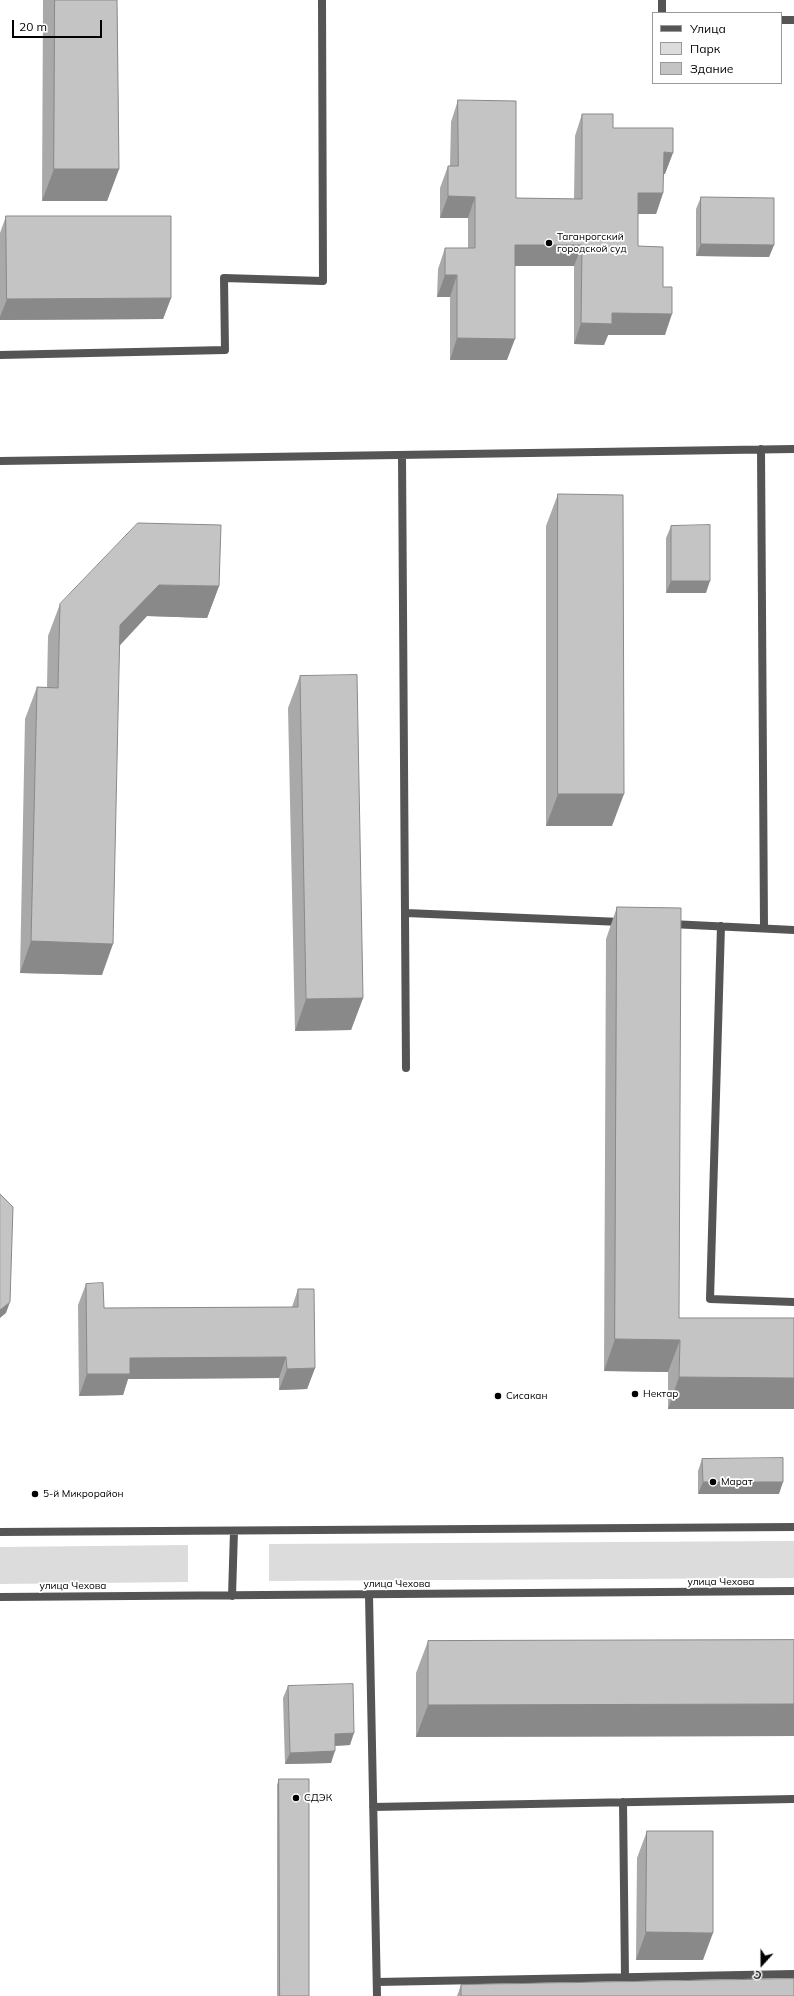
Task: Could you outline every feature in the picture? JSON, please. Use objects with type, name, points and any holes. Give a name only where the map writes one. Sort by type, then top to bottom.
[{"type":"street","points":[[0,355],[225,350],[224,278],[323,281],[322,0]]},
{"type":"street","points":[[662,0],[662,12]]},
{"type":"street","points":[[782,20],[794,20]]},
{"type":"street","points":[[761,449],[764,928]]},
{"type":"street","points":[[0,461],[794,449]]},
{"type":"street","points":[[402,455],[406,1068]]},
{"type":"street","points":[[406,913],[627,922]]},
{"type":"street","points":[[666,924],[794,930]]},
{"type":"street","points":[[721,926],[710,1299],[794,1302]]},
{"type":"street","points":[[0,1532],[794,1527]]},
{"type":"street","points":[[232,1596],[234,1531]]},
{"type":"street","name":"улица Чехова","points":[[0,1596],[232,1596],[794,1591]]},
{"type":"street","points":[[369,1594],[377,1996]]},
{"type":"street","points":[[373,1807],[794,1799]]},
{"type":"street","points":[[623,1802],[625,1977]]},
{"type":"street","points":[[377,1982],[794,1974]]},
{"type":"green space","points":[[794,1541],[794,1578],[269,1581],[269,1544]]},
{"type":"green space","points":[[188,1545],[188,1582],[0,1584],[0,1547]]},
{"type":"building","points":[[55,0],[117,0],[119,169],[54,169]]},
{"type":"building","name":"Таганрогский городской суд","points":[[458,100],[516,101],[516,198],[582,199],[582,114],[613,114],[613,128],[673,128],[673,153],[664,152],[663,193],[638,193],[638,246],[663,247],[663,287],[672,287],[672,314],[612,313],[612,324],[581,323],[582,245],[515,245],[515,339],[457,338],[457,275],[445,275],[445,248],[475,248],[475,197],[448,196],[448,166],[458,166]]},
{"type":"building","points":[[701,197],[774,198],[774,245],[701,244]]},
{"type":"building","points":[[6,216],[171,216],[171,298],[7,299]]},
{"type":"building","points":[[558,494],[623,495],[624,794],[558,794]]},
{"type":"building","points":[[138,523],[221,525],[219,586],[159,585],[120,625],[113,944],[31,941],[37,687],[58,688],[60,604]]},
{"type":"building","points":[[710,525],[710,581],[671,581],[671,526]]},
{"type":"building","points":[[357,675],[363,998],[306,999],[300,676]]},
{"type":"building","points":[[617,907],[681,908],[679,1318],[794,1318],[794,1378],[679,1377],[680,1340],[615,1339]]},
{"type":"building","points":[[0,1194],[13,1207],[10,1302],[0,1310]]},
{"type":"building","points":[[103,1283],[104,1308],[298,1307],[298,1289],[314,1289],[315,1368],[287,1369],[286,1357],[130,1358],[130,1374],[87,1374],[86,1284]]},
{"type":"building","points":[[783,1458],[783,1482],[703,1482],[702,1459]]},
{"type":"building","points":[[794,1640],[794,1704],[428,1705],[428,1641]]},
{"type":"building","points":[[353,1684],[354,1733],[335,1734],[335,1751],[290,1753],[288,1686]]},
{"type":"building","points":[[279,1779],[309,1779],[309,1996],[280,1996]]},
{"type":"building","points":[[647,1831],[713,1831],[713,1933],[646,1932]]},
{"type":"building","points":[[794,1979],[794,1996],[461,1996],[461,1985]]},
{"type":"place","name":"Таганрогский городской суд","points":[[549,243]]},
{"type":"place","name":"Нектар","points":[[635,1394]]},
{"type":"place","name":"Сисакан","points":[[498,1396]]},
{"type":"place","name":"Марат","points":[[713,1482]]},
{"type":"place","name":"5-й Микрорайон","points":[[35,1494]]},
{"type":"place","name":"СДЭК","points":[[296,1798]]}]
